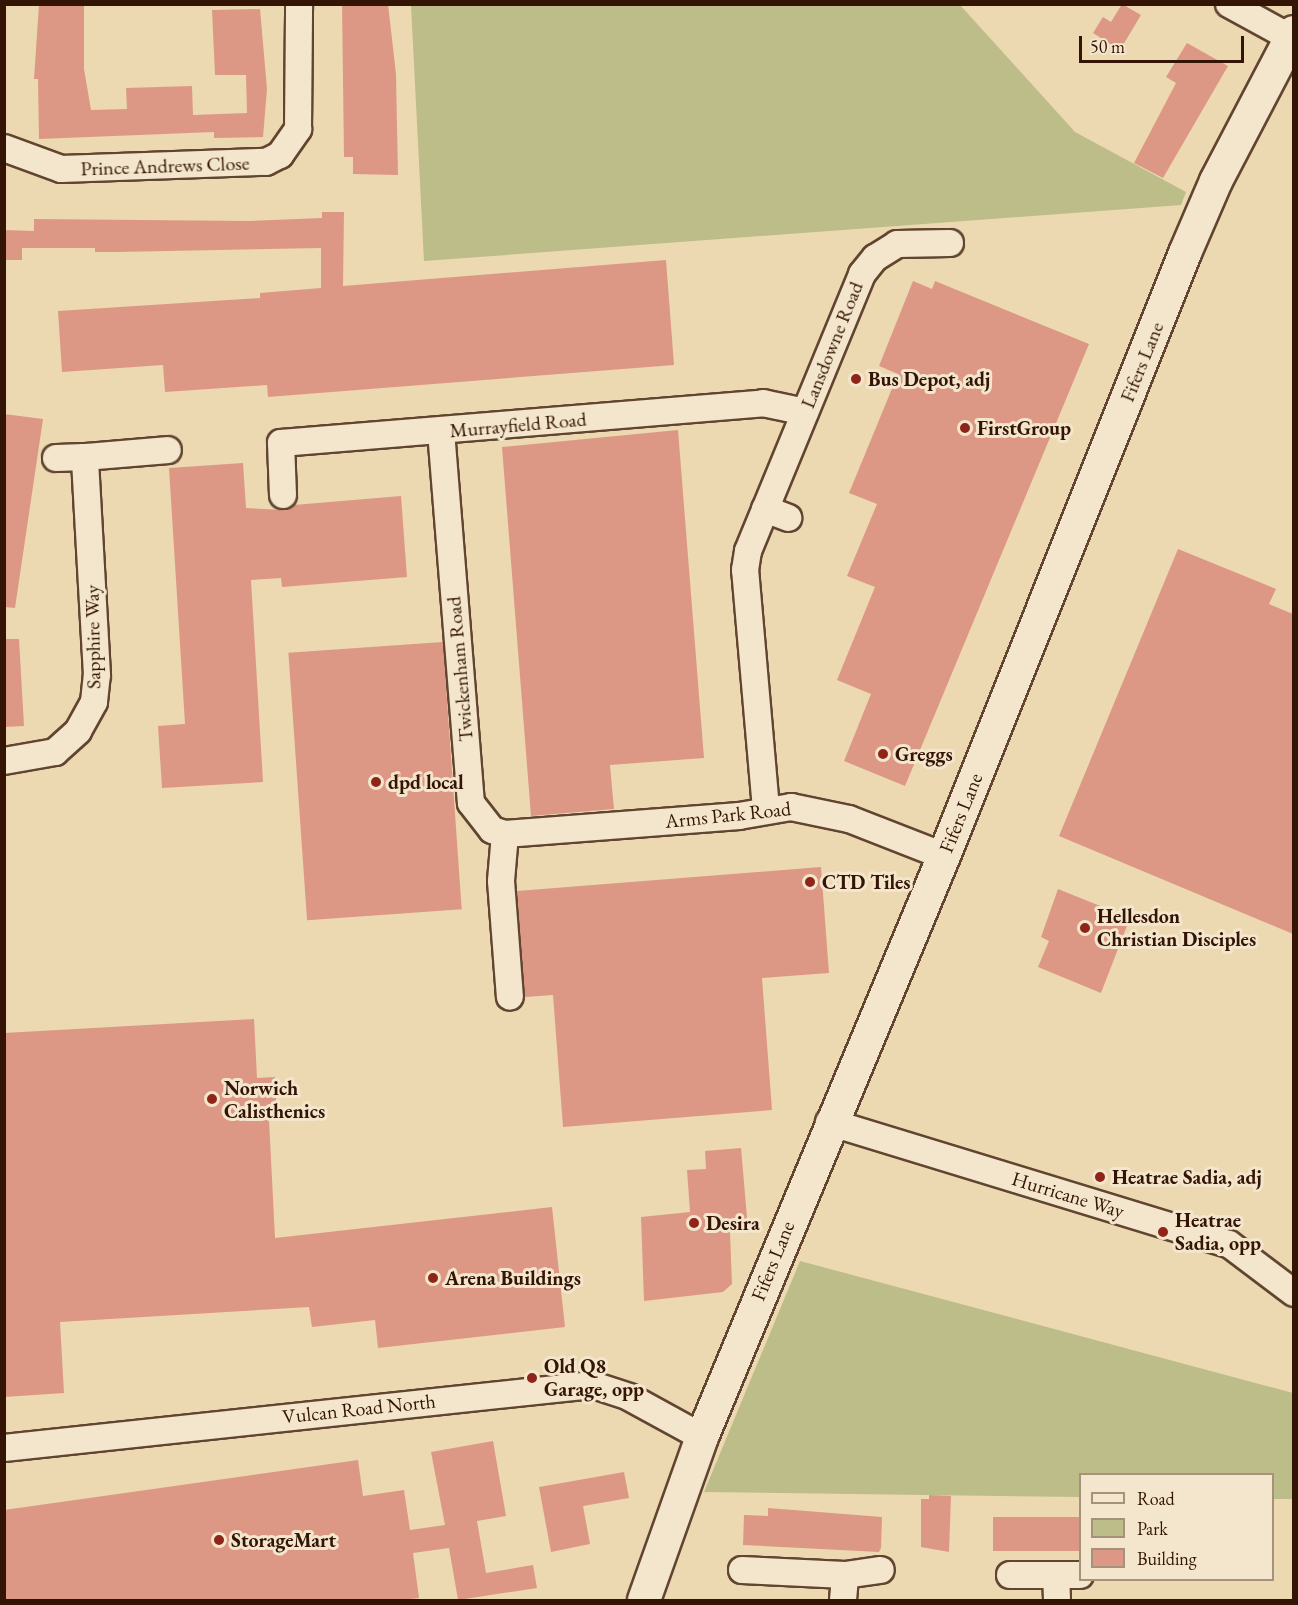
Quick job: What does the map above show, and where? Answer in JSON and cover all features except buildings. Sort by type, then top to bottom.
[{"type":"street","name":"Prince Andrews Close","points":[[4,148],[69,169],[266,162],[285,149],[298,129],[299,4]]},
{"type":"street","points":[[1229,4],[1292,35]]},
{"type":"street","name":"Fifers Lane","points":[[644,1600],[702,1437],[829,1122],[944,856],[1211,192],[1292,35]]},
{"type":"street","name":"Lansdowne Road","points":[[766,809],[745,570],[748,551],[777,514],[806,412],[862,274],[875,258],[897,244],[950,243]]},
{"type":"street","name":"Murrayfield Road","points":[[283,495],[280,443],[763,403],[806,412]]},
{"type":"street","name":"Twickenham Road","points":[[441,431],[471,803],[492,830],[505,834]]},
{"type":"street","points":[[56,458],[168,450]]},
{"type":"street","name":"Sapphire Way","points":[[4,761],[55,752],[78,730],[94,702],[98,675],[85,457]]},
{"type":"street","name":"Arms Park Road","points":[[505,834],[739,816],[766,809],[809,808],[944,856]]},
{"type":"street","points":[[505,834],[501,881],[510,997]]},
{"type":"street","name":"Hurricane Way","points":[[829,1122],[1229,1244],[1293,1293]]},
{"type":"street","name":"Vulcan Road North","points":[[4,1448],[593,1385],[629,1397],[702,1437]]},
{"type":"street","points":[[742,1570],[845,1575],[881,1570]]},
{"type":"street","points":[[843,1600],[845,1575]]},
{"type":"street","points":[[1010,1575],[1068,1575],[1057,1600]]},
{"type":"green space","points":[[411,5],[960,5],[1075,132],[1186,192],[1181,205],[424,261]]},
{"type":"green space","points":[[800,1261],[1293,1393],[1293,1499],[1274,1499],[1274,1473],[1079,1473],[1079,1497],[704,1492]]},
{"type":"place","name":"Bus Depot, adj","points":[[856,379]]},
{"type":"place","name":"FirstGroup","points":[[965,428]]},
{"type":"place","name":"Greggs","points":[[883,754]]},
{"type":"place","name":"dpd local","points":[[376,782]]},
{"type":"place","name":"CTD Tiles","points":[[810,882]]},
{"type":"place","name":"Hellesdon Christian Disciples","points":[[1085,928]]},
{"type":"place","name":"Norwich Calisthenics","points":[[212,1099]]},
{"type":"place","name":"Heatrae Sadia, adj","points":[[1100,1177]]},
{"type":"place","name":"Desira","points":[[694,1223]]},
{"type":"place","name":"Heatrae Sadia, opp","points":[[1163,1232]]},
{"type":"place","name":"Arena Buildings","points":[[433,1278]]},
{"type":"place","name":"Old Q8 Garage, opp","points":[[532,1378]]},
{"type":"place","name":"StorageMart","points":[[219,1540]]}]
